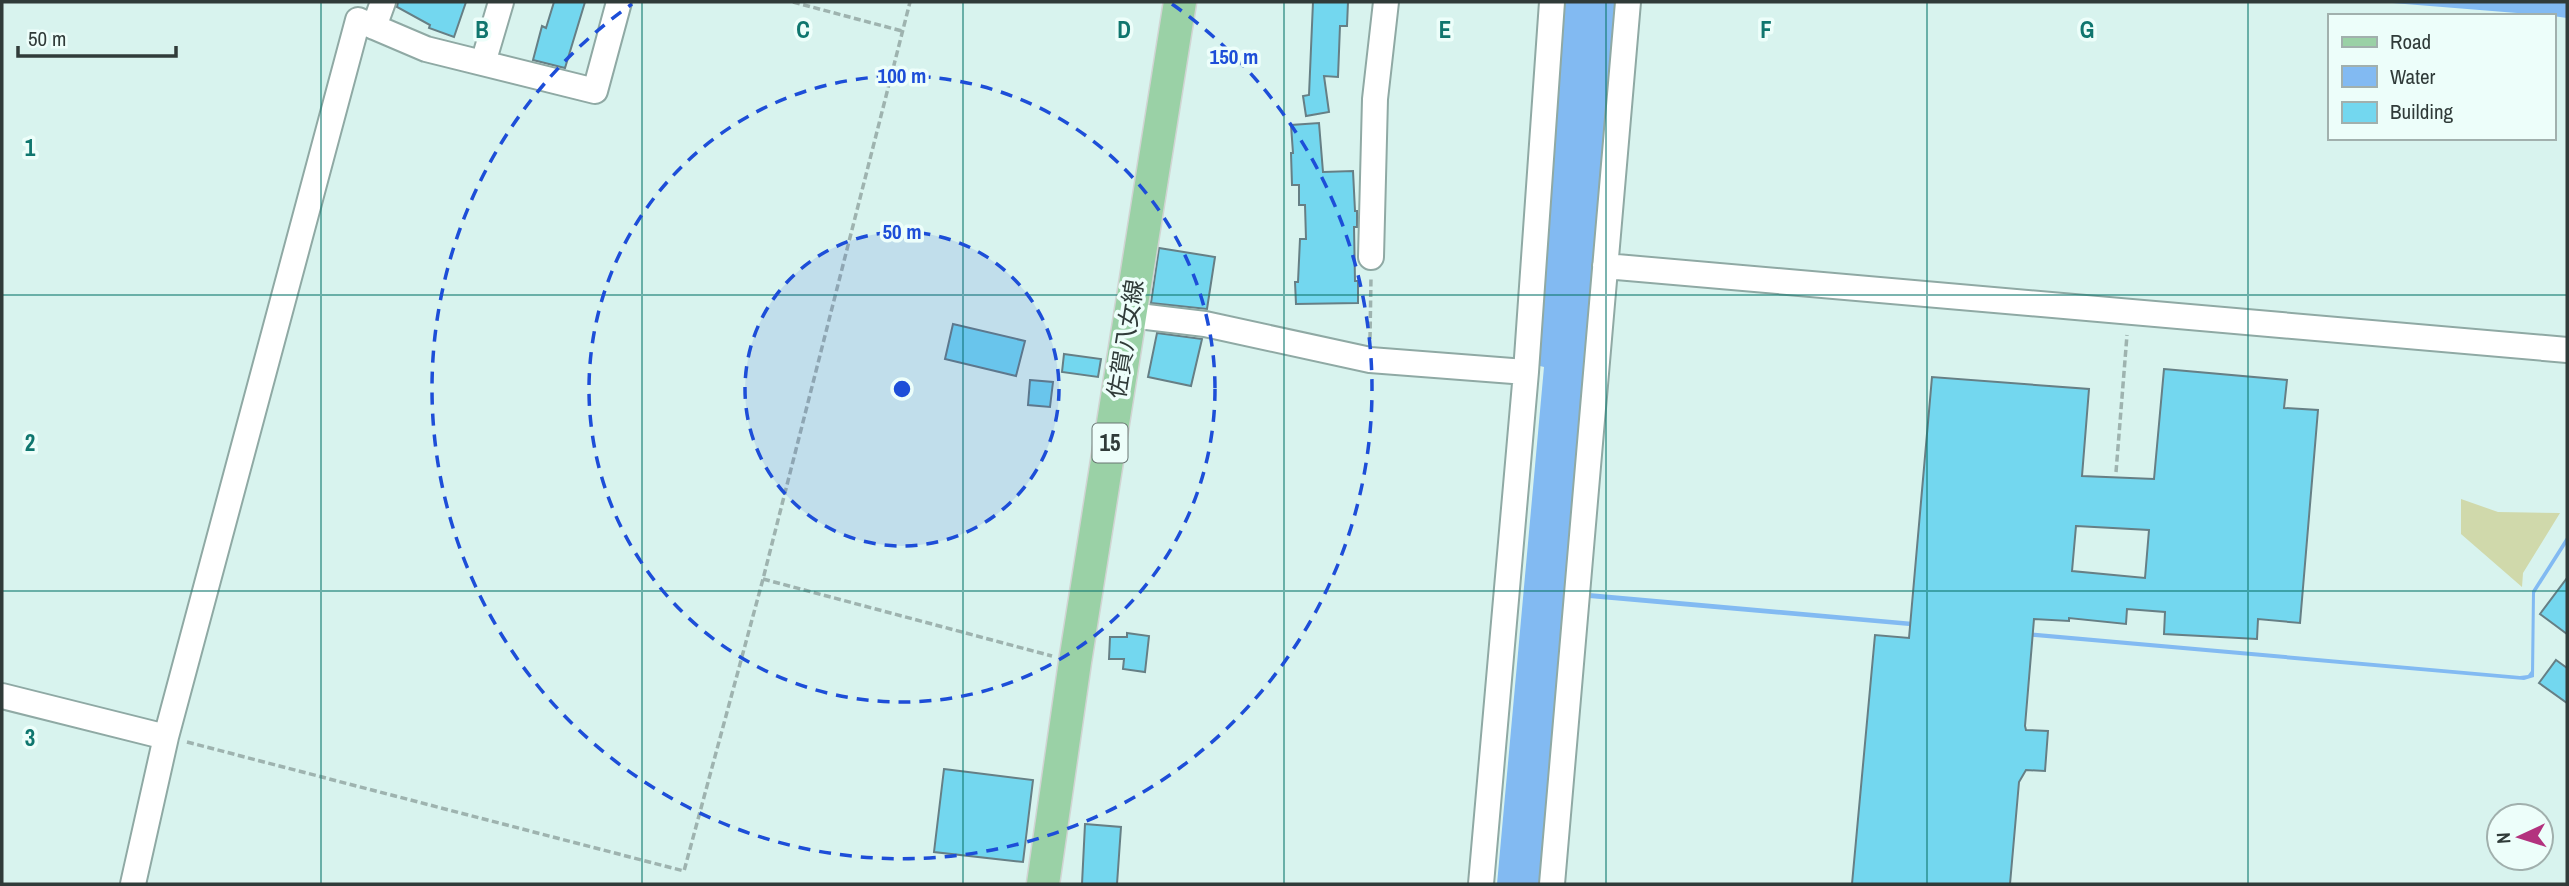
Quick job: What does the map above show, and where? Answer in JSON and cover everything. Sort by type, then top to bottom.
[{"type":"main road","name":"佐賀八女線","points":[[1043,884],[1075,662],[1180,2]]},
{"type":"street","points":[[374,27],[383,2]]},
{"type":"street","points":[[483,63],[501,2]]},
{"type":"street","points":[[133,884],[166,737],[358,20],[426,49],[595,91],[619,2]]},
{"type":"street","points":[[1371,257],[1376,99],[1386,2]]},
{"type":"street","points":[[1481,884],[1526,372],[1552,2]]},
{"type":"street","points":[[1552,884],[1628,2]]},
{"type":"street","points":[[1605,266],[2567,350]]},
{"type":"street","points":[[1130,315],[1205,324],[1370,360],[1526,372]]},
{"type":"street","points":[[2,696],[166,737]]},
{"type":"path","points":[[793,2],[902,31]]},
{"type":"path","points":[[166,737],[684,871],[763,579],[910,2]]},
{"type":"path","points":[[1370,360],[1371,257]]},
{"type":"path","points":[[2116,472],[2129,312]]},
{"type":"path","points":[[763,579],[1075,662]]},
{"type":"green space","points":[[2461,499],[2498,512],[2560,513],[2523,573],[2522,587],[2461,534]]},
{"type":"water","points":[[1565,2],[1616,2],[1539,884],[1497,884],[1544,367],[1540,366],[1535,354]]},
{"type":"water","points":[[2380,2],[2567,2],[2567,18],[2555,16],[2555,14]]},
{"type":"water","points":[[2567,536],[2567,543],[2535,593],[2534,677],[2524,680],[1589,598],[1589,593],[2520,676],[2528,675],[2531,671],[2532,591]]},
{"type":"building","points":[[398,2],[466,2],[454,37],[429,28],[430,25],[397,7]]},
{"type":"building","points":[[554,2],[585,2],[565,68],[533,60],[542,26],[546,28]]},
{"type":"building","points":[[1313,2],[1348,2],[1347,26],[1340,26],[1338,77],[1324,76],[1329,112],[1306,116],[1303,96],[1309,95]]},
{"type":"building","points":[[1319,123],[1323,172],[1353,171],[1357,211],[1357,227],[1354,227],[1358,303],[1296,304],[1295,282],[1298,282],[1300,239],[1306,239],[1305,205],[1299,205],[1299,185],[1292,185],[1291,125]]},
{"type":"building","points":[[1159,248],[1215,257],[1207,309],[1151,303]]},
{"type":"building","points":[[953,324],[1025,341],[1016,376],[945,359]]},
{"type":"building","points":[[1157,333],[1202,339],[1191,386],[1148,377]]},
{"type":"building","points":[[1064,354],[1101,359],[1098,377],[1062,372]]},
{"type":"building","points":[[2164,369],[2287,380],[2284,408],[2318,410],[2300,623],[2258,619],[2257,639],[2164,634],[2165,612],[2127,609],[2126,624],[2069,618],[2069,621],[2034,619],[2025,726],[2026,730],[2048,731],[2045,771],[2026,770],[2019,782],[2010,884],[1852,884],[1875,635],[1909,638],[1932,377],[2089,389],[2082,476],[2154,479]],"holes":[[[2076,526],[2149,530],[2145,578],[2072,571]]]},
{"type":"building","points":[[1030,380],[1053,382],[1050,407],[1028,405]]},
{"type":"building","points":[[2567,578],[2567,634],[2540,614]]},
{"type":"building","points":[[1127,633],[1149,636],[1145,672],[1123,669],[1124,659],[1109,659],[1110,637],[1127,637]]},
{"type":"building","points":[[2556,660],[2567,668],[2567,703],[2539,683]]},
{"type":"building","points":[[944,769],[1033,780],[1023,862],[934,852]]},
{"type":"building","points":[[1085,824],[1121,827],[1117,884],[1082,884]]}]
